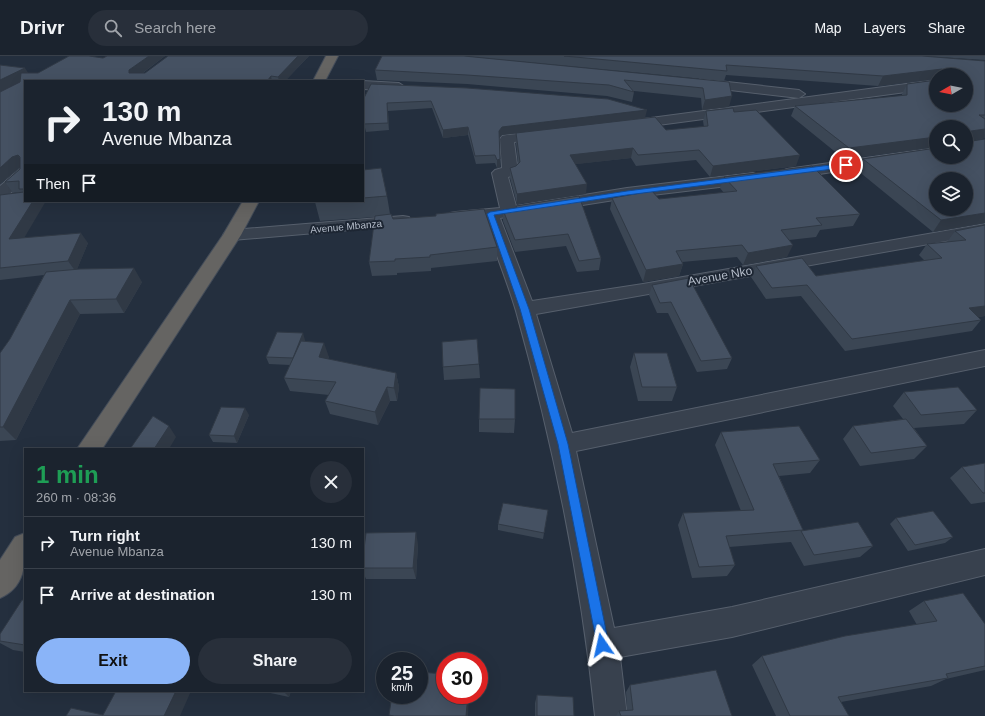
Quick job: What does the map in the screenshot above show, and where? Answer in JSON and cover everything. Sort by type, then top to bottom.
[{"type":"highway","points":[[320,80],[332,56]]},
{"type":"highway","points":[[90,448],[232,235],[250,202]]},
{"type":"highway","points":[[0,584],[24,548]]},
{"type":"street","points":[[687,82],[833,97]]},
{"type":"street","points":[[615,126],[929,85]]},
{"type":"street","points":[[364,86],[414,88]]},
{"type":"street","points":[[642,110],[677,119]]},
{"type":"street","points":[[561,133],[507,139],[510,172],[500,173],[500,213],[524,309],[563,444],[602,645],[611,716]]},
{"type":"street","points":[[444,218],[500,213],[627,193],[787,174],[929,153]]},
{"type":"street","points":[[0,194],[24,173]]},
{"type":"street","points":[[0,201],[19,199]]},
{"type":"street","name":"Avenue Mbanza","points":[[232,235],[420,220]]},
{"type":"street","name":"Avenue Nko","points":[[524,309],[643,290],[985,229]]},
{"type":"street","points":[[563,444],[985,358]]},
{"type":"street","points":[[602,645],[732,622],[985,562]]},
{"type":"building","points":[[69,56],[103,58],[107,56],[149,56],[129,70],[129,73],[145,73],[168,56],[298,56],[278,77],[271,76],[268,80],[24,80],[24,189],[19,189],[19,181],[5,182],[20,169],[20,157],[18,155],[12,157],[0,168],[0,92],[20,82],[21,73],[38,73]]},
{"type":"building","points":[[382,56],[464,56],[729,82],[732,96],[705,100],[703,88],[624,80],[634,92],[609,85],[375,70]]},
{"type":"building","points":[[564,56],[922,56],[985,61],[985,115],[979,115],[985,119],[985,129],[973,131],[973,120],[929,120],[929,138],[849,148],[795,106],[907,95],[907,84],[929,81],[929,112],[973,112],[973,68],[929,68],[929,71],[883,76],[726,65],[727,71]]},
{"type":"building","points":[[0,65],[25,68],[0,80]]},
{"type":"building","points":[[371,84],[467,88],[608,99],[647,110],[502,127],[499,131],[500,159],[497,160],[495,155],[475,156],[468,127],[443,130],[431,101],[387,103],[388,123],[364,124],[364,98]]},
{"type":"building","points":[[733,108],[734,112],[756,110],[800,155],[713,166],[699,150],[638,155],[633,148],[570,155],[587,184],[517,194],[510,168],[516,166],[520,162],[516,133],[655,117],[666,130],[708,126],[706,111]]},
{"type":"building","points":[[985,139],[985,213],[973,215],[973,172],[929,172],[929,211],[863,159],[929,149],[929,164],[973,164],[973,141]]},
{"type":"building","points":[[812,166],[860,214],[816,218],[822,225],[781,230],[793,245],[748,253],[742,245],[676,251],[683,264],[646,270],[612,198],[652,191],[659,199],[737,191],[724,177]]},
{"type":"building","points":[[381,168],[387,196],[364,198],[364,170]]},
{"type":"building","points":[[24,192],[24,202],[32,202],[9,239],[81,233],[68,261],[0,268],[0,195]]},
{"type":"building","points":[[579,196],[601,258],[579,261],[568,234],[515,240],[503,210],[517,208],[516,206]]},
{"type":"building","points":[[484,209],[497,247],[430,255],[430,257],[369,262],[375,216],[391,214],[393,219],[436,216],[436,214]]},
{"type":"building","points":[[936,216],[966,216],[941,220]]},
{"type":"building","points":[[985,225],[985,306],[969,308],[981,320],[852,339],[807,285],[772,288],[756,266],[802,258],[816,276],[942,258],[927,244],[966,240],[955,231]]},
{"type":"building","points":[[134,268],[116,299],[70,300],[3,427],[0,427],[0,353],[10,339],[46,272],[80,269]]},
{"type":"building","points":[[689,278],[732,358],[701,361],[671,302],[660,303],[652,285]]},
{"type":"building","points":[[277,332],[303,333],[293,358],[266,357]]},
{"type":"building","points":[[477,339],[479,364],[443,367],[442,342]]},
{"type":"building","points":[[301,341],[324,343],[319,357],[396,373],[394,388],[387,387],[375,412],[325,401],[336,382],[284,378]]},
{"type":"building","points":[[634,353],[667,353],[677,387],[642,387]]},
{"type":"building","points":[[958,387],[977,410],[921,415],[904,392]]},
{"type":"building","points":[[480,388],[515,389],[515,419],[479,419]]},
{"type":"building","points":[[221,407],[245,408],[234,436],[209,435]]},
{"type":"building","points":[[153,416],[169,426],[155,448],[131,448]]},
{"type":"building","points":[[906,419],[927,446],[871,453],[853,426]]},
{"type":"building","points":[[799,426],[820,460],[773,464],[803,530],[726,536],[735,565],[699,567],[683,513],[754,510],[721,432]]},
{"type":"building","points":[[985,463],[985,493],[983,493],[962,467]]},
{"type":"building","points":[[503,503],[548,510],[544,533],[498,524]]},
{"type":"building","points":[[933,511],[953,537],[915,545],[896,518]]},
{"type":"building","points":[[858,522],[873,546],[814,555],[801,531]]},
{"type":"building","points":[[416,532],[413,568],[364,568],[366,533]]},
{"type":"building","points":[[963,593],[985,624],[985,666],[946,674],[948,678],[838,697],[849,716],[790,716],[762,656],[845,636],[937,621],[924,601]]},
{"type":"building","points":[[22,600],[24,600],[24,645],[0,641],[0,634]]},
{"type":"building","points":[[716,670],[732,716],[621,716],[619,711],[633,710],[630,685]]},
{"type":"building","points":[[428,673],[436,673],[436,704],[467,704],[466,716],[389,715],[391,704],[428,704]]},
{"type":"building","points":[[115,692],[176,692],[164,716],[66,716],[71,708],[103,715]]},
{"type":"building","points":[[537,695],[573,697],[574,716],[537,716]]},
{"type":"route","points":[[602,645],[563,444],[524,309],[490,214],[627,193],[787,174],[846,165]]}]
